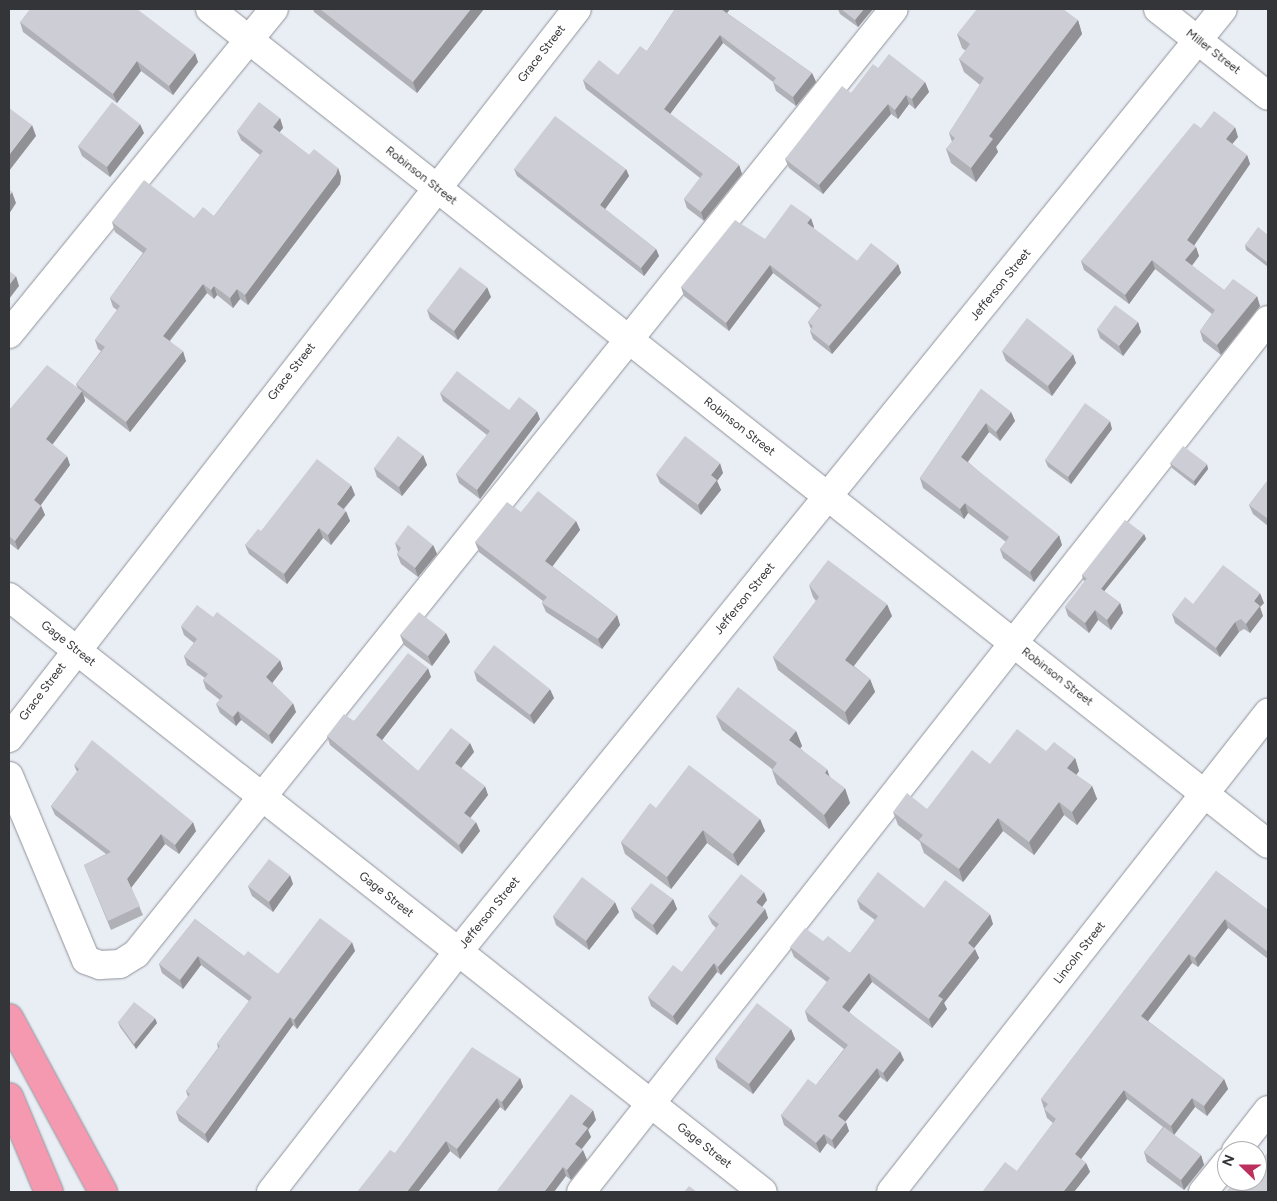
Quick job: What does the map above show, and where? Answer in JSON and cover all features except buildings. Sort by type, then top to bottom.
[{"type":"highway","points":[[9,1018],[103,1192]]},
{"type":"highway","points":[[9,1097],[49,1192]]},
{"type":"street","name":"Robinson Street","points":[[210,9],[1268,844]]},
{"type":"street","points":[[9,334],[274,9]]},
{"type":"street","name":"Grace Street","points":[[9,738],[75,649],[577,9]]},
{"type":"street","points":[[9,776],[86,960],[100,965],[120,964],[136,954],[894,9]]},
{"type":"street","name":"Miller Street","points":[[1158,9],[1268,96]]},
{"type":"street","name":"Jefferson Street","points":[[271,1192],[458,952],[1199,41],[1223,9]]},
{"type":"street","points":[[581,1192],[1268,320]]},
{"type":"street","name":"Gage Street","points":[[9,597],[763,1192]]},
{"type":"street","name":"Lincoln Street","points":[[891,1192],[1268,714]]},
{"type":"street","points":[[1244,1141],[1268,1110]]},
{"type":"street","points":[[1203,1192],[1217,1174]]}]
